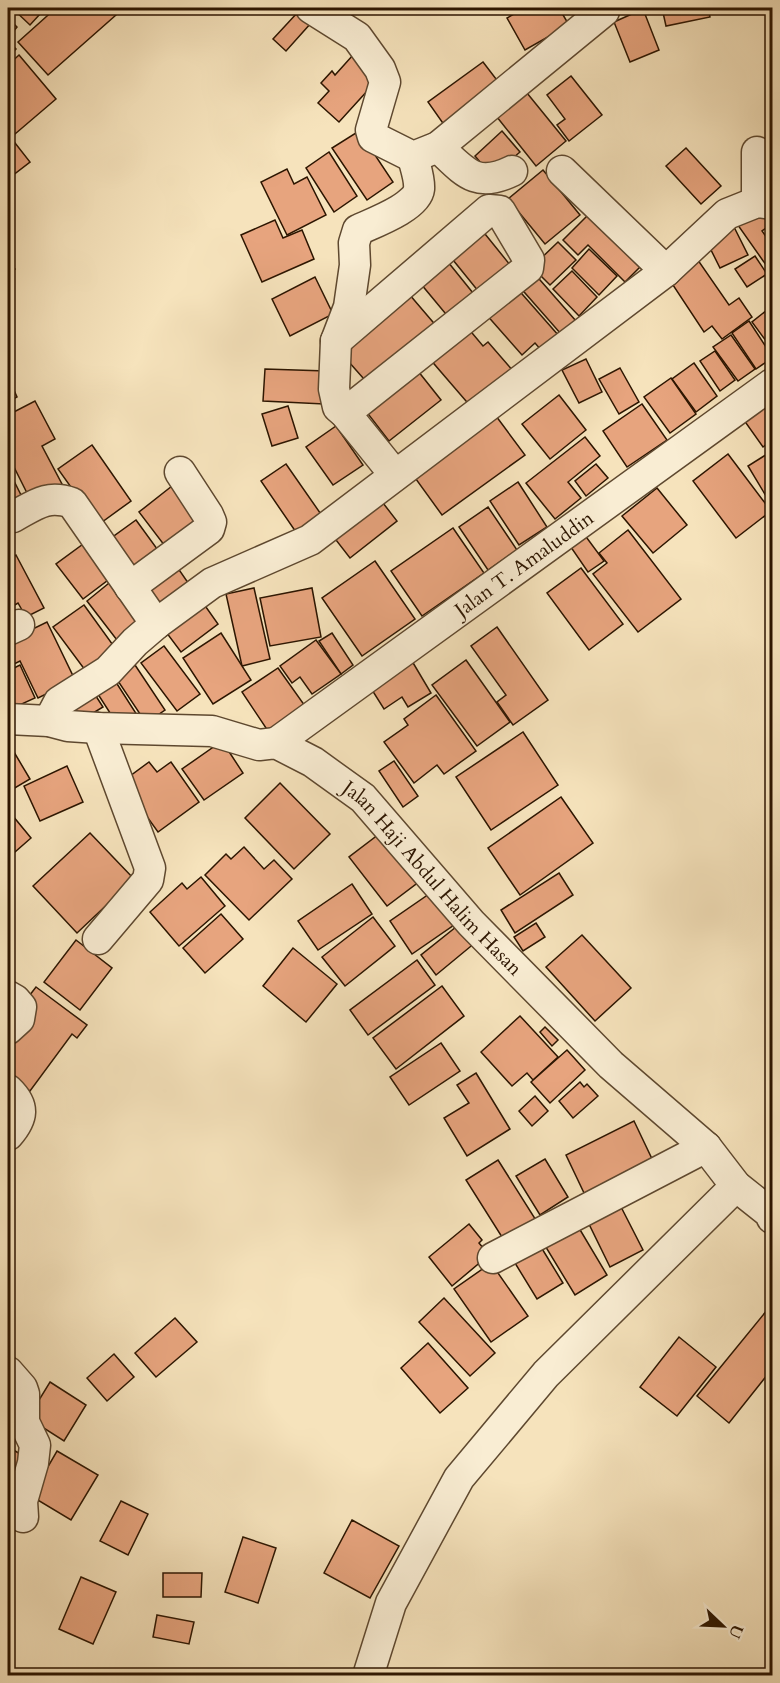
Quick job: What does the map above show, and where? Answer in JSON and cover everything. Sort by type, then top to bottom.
[{"type":"street","points":[[311,8],[357,37],[380,69],[385,82],[370,130],[373,137],[425,152],[483,179],[496,179],[512,171]]},
{"type":"street","points":[[395,475],[345,412],[338,407],[334,389],[336,341],[349,307],[355,265],[354,243],[358,230],[407,206],[419,190],[425,152],[604,11]]},
{"type":"street","points":[[49,721],[59,702],[108,671],[135,642],[156,624],[212,583],[310,540],[666,271],[727,214],[765,203],[757,152]]},
{"type":"street","points":[[562,171],[666,271]]},
{"type":"street","points":[[336,341],[489,210],[500,211],[529,260],[528,268],[345,412]]},
{"type":"street","name":"Jalan T. Amaluddin","points":[[276,743],[772,384]]},
{"type":"street","points":[[130,587],[209,529],[212,522],[180,472]]},
{"type":"street","points":[[13,517],[45,500],[59,499],[72,503],[156,624]]},
{"type":"street","name":"Jalan Haji Abdul Halim Hasan","points":[[8,719],[49,721],[68,726],[98,728],[212,731],[259,744],[276,743],[313,762],[363,798],[471,922],[603,1057],[706,1147],[736,1186],[772,1212]]},
{"type":"street","points":[[98,728],[150,868],[148,880],[98,939]]},
{"type":"street","points":[[8,996],[21,1007],[19,1019],[8,1029]]},
{"type":"street","points":[[8,1090],[19,1103],[20,1111],[19,1120],[8,1135]]},
{"type":"street","points":[[493,1258],[706,1147]]},
{"type":"street","points":[[368,1676],[392,1603],[459,1478],[546,1374],[736,1186]]},
{"type":"street","points":[[8,1372],[22,1388],[24,1422],[35,1445],[33,1464],[22,1502],[23,1517]]},
{"type":"building","points":[[12,8],[33,8],[40,14],[30,25]]},
{"type":"building","points":[[56,8],[109,8],[116,15],[48,75],[18,42]]},
{"type":"building","points":[[519,8],[559,8],[569,25],[525,50],[507,18],[521,10]]},
{"type":"building","points":[[662,8],[708,8],[710,17],[666,26]]},
{"type":"building","points":[[643,9],[659,50],[630,62],[614,22]]},
{"type":"building","points":[[298,12],[311,23],[286,51],[273,39]]},
{"type":"building","points":[[8,18],[17,27],[8,38]]},
{"type":"building","points":[[8,41],[16,49],[8,57]]},
{"type":"building","points":[[19,55],[56,99],[15,134],[8,125],[8,65]]},
{"type":"building","points":[[353,55],[379,78],[339,122],[318,103],[329,91],[321,83],[332,71],[335,75]]},
{"type":"building","points":[[483,62],[503,88],[447,129],[428,102]]},
{"type":"building","points":[[571,76],[602,115],[569,141],[557,125],[565,119],[547,95]]},
{"type":"building","points":[[527,93],[566,141],[536,166],[497,117]]},
{"type":"building","points":[[359,131],[393,182],[367,200],[332,148]]},
{"type":"building","points":[[502,131],[520,152],[492,176],[475,156]]},
{"type":"building","points":[[8,134],[30,162],[8,179]]},
{"type":"building","points":[[686,148],[721,186],[701,204],[666,166]]},
{"type":"building","points":[[329,152],[357,196],[334,212],[306,168]]},
{"type":"building","points":[[287,169],[294,184],[307,177],[326,215],[287,235],[261,182]]},
{"type":"building","points":[[543,170],[580,215],[545,244],[508,199]]},
{"type":"building","points":[[756,206],[770,225],[762,231],[772,245],[771,272],[735,221]]},
{"type":"building","points":[[592,211],[644,263],[625,282],[588,245],[578,255],[563,240]]},
{"type":"building","points":[[275,220],[283,238],[302,230],[314,259],[262,282],[241,235]]},
{"type":"building","points":[[732,223],[748,255],[720,268],[704,236]]},
{"type":"building","points":[[481,229],[515,271],[483,297],[449,255]]},
{"type":"building","points":[[558,242],[576,260],[550,285],[532,267]]},
{"type":"building","points":[[589,249],[617,276],[599,295],[572,268]]},
{"type":"building","points":[[693,253],[729,305],[739,298],[752,317],[722,339],[712,326],[704,332],[665,273]]},
{"type":"building","points":[[755,256],[767,274],[747,287],[735,269]]},
{"type":"building","points":[[8,262],[15,269],[8,277]]},
{"type":"building","points":[[448,262],[477,298],[450,319],[421,284]]},
{"type":"building","points":[[572,271],[597,297],[579,316],[553,289]]},
{"type":"building","points":[[533,272],[576,321],[561,334],[518,285]]},
{"type":"building","points":[[315,277],[333,314],[290,336],[272,299]]},
{"type":"building","points":[[515,286],[559,336],[542,351],[535,343],[522,355],[485,313]]},
{"type":"building","points":[[409,294],[438,328],[371,387],[341,353]]},
{"type":"building","points":[[772,306],[772,349],[752,322]]},
{"type":"building","points":[[749,321],[772,356],[756,369],[732,333]]},
{"type":"building","points":[[467,327],[483,346],[488,342],[514,372],[472,408],[429,358]]},
{"type":"building","points":[[731,335],[755,369],[738,381],[713,347]]},
{"type":"building","points":[[715,351],[735,380],[720,391],[700,361]]},
{"type":"building","points":[[586,359],[602,392],[579,403],[562,370]]},
{"type":"building","points":[[694,363],[717,396],[696,412],[672,379]]},
{"type":"building","points":[[414,366],[441,400],[389,441],[362,406]]},
{"type":"building","points":[[620,368],[639,402],[619,414],[599,379]]},
{"type":"building","points":[[265,369],[326,371],[324,404],[263,401]]},
{"type":"building","points":[[8,377],[17,397],[8,402]]},
{"type":"building","points":[[671,378],[696,414],[670,433],[644,397]]},
{"type":"building","points":[[772,393],[772,440],[763,447],[741,416]]},
{"type":"building","points":[[559,395],[586,430],[550,459],[522,424]]},
{"type":"building","points":[[35,401],[55,439],[42,446],[63,486],[32,503],[8,455],[8,415]]},
{"type":"building","points":[[642,404],[667,440],[627,467],[603,431]]},
{"type":"building","points":[[288,406],[298,438],[272,446],[262,414]]},
{"type":"building","points":[[496,416],[525,455],[442,515],[413,475]]},
{"type":"building","points":[[336,426],[363,465],[333,485],[306,447]]},
{"type":"building","points":[[585,437],[600,456],[568,482],[581,498],[555,519],[526,483]]},
{"type":"building","points":[[92,445],[131,501],[98,525],[58,469]]},
{"type":"building","points":[[772,451],[772,506],[748,466]]},
{"type":"building","points":[[728,454],[771,511],[736,538],[693,481]]},
{"type":"building","points":[[286,464],[325,520],[300,538],[261,481]]},
{"type":"building","points":[[596,464],[608,478],[586,496],[575,481]]},
{"type":"building","points":[[8,469],[22,497],[8,505]]},
{"type":"building","points":[[518,482],[547,527],[519,545],[490,501]]},
{"type":"building","points":[[172,486],[204,528],[171,554],[139,512]]},
{"type":"building","points":[[657,488],[687,525],[653,553],[622,516]]},
{"type":"building","points":[[376,494],[397,521],[350,558],[329,531]]},
{"type":"building","points":[[488,507],[517,550],[488,570],[459,527]]},
{"type":"building","points":[[136,520],[163,557],[134,579],[107,541]]},
{"type":"building","points":[[453,528],[484,573],[422,616],[391,571]]},
{"type":"building","points":[[581,530],[604,561],[588,572],[566,540]]},
{"type":"building","points":[[628,530],[681,599],[638,632],[593,574],[607,563],[599,553]]},
{"type":"building","points":[[90,539],[116,574],[83,599],[56,564]]},
{"type":"building","points":[[16,555],[44,608],[26,617],[18,603],[8,609],[8,560]]},
{"type":"building","points":[[173,561],[191,587],[154,614],[135,587]]},
{"type":"building","points":[[375,561],[415,619],[362,656],[322,598]]},
{"type":"building","points":[[581,568],[623,624],[589,650],[547,593]]},
{"type":"building","points":[[114,579],[148,621],[120,644],[87,601]]},
{"type":"building","points":[[254,588],[270,659],[242,666],[226,594]]},
{"type":"building","points":[[312,588],[321,637],[270,646],[260,598]]},
{"type":"building","points":[[201,600],[218,624],[181,652],[163,628]]},
{"type":"building","points":[[84,605],[118,652],[88,674],[53,627]]},
{"type":"building","points":[[47,622],[75,680],[38,698],[20,661],[8,667],[8,641]]},
{"type":"building","points":[[497,627],[548,700],[513,725],[497,702],[506,695],[471,646]]},
{"type":"building","points":[[221,633],[251,680],[213,704],[183,658]]},
{"type":"building","points":[[332,633],[353,665],[341,674],[319,641]]},
{"type":"building","points":[[316,640],[341,674],[312,694],[300,677],[292,683],[280,666]]},
{"type":"building","points":[[164,646],[200,694],[177,711],[141,663]]},
{"type":"building","points":[[409,656],[431,693],[408,707],[402,697],[384,709],[367,682]]},
{"type":"building","points":[[466,660],[510,722],[477,746],[432,685]]},
{"type":"building","points":[[20,665],[35,698],[13,708],[8,696],[8,671]]},
{"type":"building","points":[[135,665],[165,710],[146,723],[116,678]]},
{"type":"building","points":[[278,668],[305,706],[268,731],[242,692]]},
{"type":"building","points":[[112,676],[137,715],[119,727],[94,688]]},
{"type":"building","points":[[92,690],[103,707],[80,721],[69,705]]},
{"type":"building","points":[[436,695],[476,751],[444,774],[437,765],[414,783],[384,742],[408,725],[404,719]]},
{"type":"building","points":[[523,732],[558,785],[491,830],[456,777]]},
{"type":"building","points":[[222,741],[243,773],[204,800],[182,769]]},
{"type":"building","points":[[11,747],[30,779],[8,792],[8,749]]},
{"type":"building","points":[[394,761],[418,796],[403,807],[379,771]]},
{"type":"building","points":[[149,762],[157,772],[171,762],[199,802],[158,832],[122,782]]},
{"type":"building","points":[[67,766],[83,802],[40,821],[24,786]]},
{"type":"building","points":[[280,783],[330,834],[294,869],[245,818]]},
{"type":"building","points":[[561,797],[593,843],[520,895],[488,848]]},
{"type":"building","points":[[8,810],[31,838],[8,858]]},
{"type":"building","points":[[387,828],[424,878],[387,906],[349,857]]},
{"type":"building","points":[[90,833],[134,879],[77,933],[33,886]]},
{"type":"building","points":[[244,847],[264,869],[274,860],[292,879],[249,920],[205,875],[226,854],[231,859]]},
{"type":"building","points":[[559,873],[573,895],[515,933],[501,910]]},
{"type":"building","points":[[201,877],[225,906],[179,946],[150,912],[182,883],[187,889]]},
{"type":"building","points":[[352,884],[372,914],[318,950],[298,921]]},
{"type":"building","points":[[432,892],[454,925],[412,954],[390,921]]},
{"type":"building","points":[[221,914],[243,939],[205,973],[183,948]]},
{"type":"building","points":[[373,917],[395,946],[345,986],[322,957]]},
{"type":"building","points":[[461,923],[476,942],[436,975],[421,955]]},
{"type":"building","points":[[536,923],[545,937],[523,951],[514,937]]},
{"type":"building","points":[[582,935],[631,988],[595,1021],[546,967]]},
{"type":"building","points":[[76,940],[112,968],[80,1010],[44,982]]},
{"type":"building","points":[[293,948],[337,984],[306,1022],[263,986]]},
{"type":"building","points":[[417,960],[435,985],[368,1035],[350,1010]]},
{"type":"building","points":[[442,986],[464,1016],[396,1069],[373,1038]]},
{"type":"building","points":[[36,987],[87,1025],[77,1038],[72,1034],[30,1091],[8,1074],[8,1039],[26,1000]]},
{"type":"building","points":[[520,1016],[558,1057],[533,1080],[527,1073],[512,1086],[481,1052]]},
{"type":"building","points":[[545,1027],[558,1040],[552,1046],[540,1032]]},
{"type":"building","points":[[441,1043],[460,1071],[409,1105],[390,1077]]},
{"type":"building","points":[[567,1050],[585,1070],[550,1103],[531,1082]]},
{"type":"building","points":[[476,1073],[510,1129],[467,1156],[444,1118],[469,1103],[457,1085]]},
{"type":"building","points":[[580,1082],[584,1087],[587,1084],[598,1096],[573,1118],[559,1101]]},
{"type":"building","points":[[535,1096],[548,1111],[532,1126],[519,1111]]},
{"type":"building","points":[[634,1121],[653,1161],[585,1195],[566,1155]]},
{"type":"building","points":[[545,1159],[568,1197],[540,1215],[516,1176]]},
{"type":"building","points":[[498,1160],[539,1225],[507,1245],[466,1180]]},
{"type":"building","points":[[619,1203],[643,1250],[610,1267],[587,1220]]},
{"type":"building","points":[[576,1223],[607,1275],[575,1295],[544,1244]]},
{"type":"building","points":[[469,1224],[482,1240],[479,1243],[489,1255],[452,1286],[429,1257]]},
{"type":"building","points":[[541,1247],[563,1283],[537,1299],[515,1263]]},
{"type":"building","points":[[491,1263],[528,1316],[491,1342],[454,1289]]},
{"type":"building","points":[[444,1298],[495,1353],[470,1376],[419,1322]]},
{"type":"building","points":[[772,1304],[772,1369],[729,1423],[697,1396]]},
{"type":"building","points":[[175,1318],[197,1342],[156,1377],[135,1353]]},
{"type":"building","points":[[679,1337],[716,1367],[677,1416],[640,1387]]},
{"type":"building","points":[[428,1343],[468,1388],[440,1413],[401,1368]]},
{"type":"building","points":[[114,1354],[134,1377],[107,1401],[87,1378]]},
{"type":"building","points":[[50,1382],[86,1405],[64,1441],[28,1418]]},
{"type":"building","points":[[10,1448],[29,1459],[8,1499],[8,1454]]},
{"type":"building","points":[[57,1451],[98,1475],[71,1520],[31,1496]]},
{"type":"building","points":[[121,1501],[148,1514],[128,1555],[100,1541]]},
{"type":"building","points":[[352,1520],[399,1546],[370,1598],[324,1573]]},
{"type":"building","points":[[243,1537],[276,1548],[258,1603],[225,1592]]},
{"type":"building","points":[[163,1573],[202,1573],[201,1597],[163,1597]]},
{"type":"building","points":[[81,1577],[116,1592],[93,1644],[59,1629]]},
{"type":"building","points":[[157,1615],[194,1622],[189,1644],[153,1637]]}]
